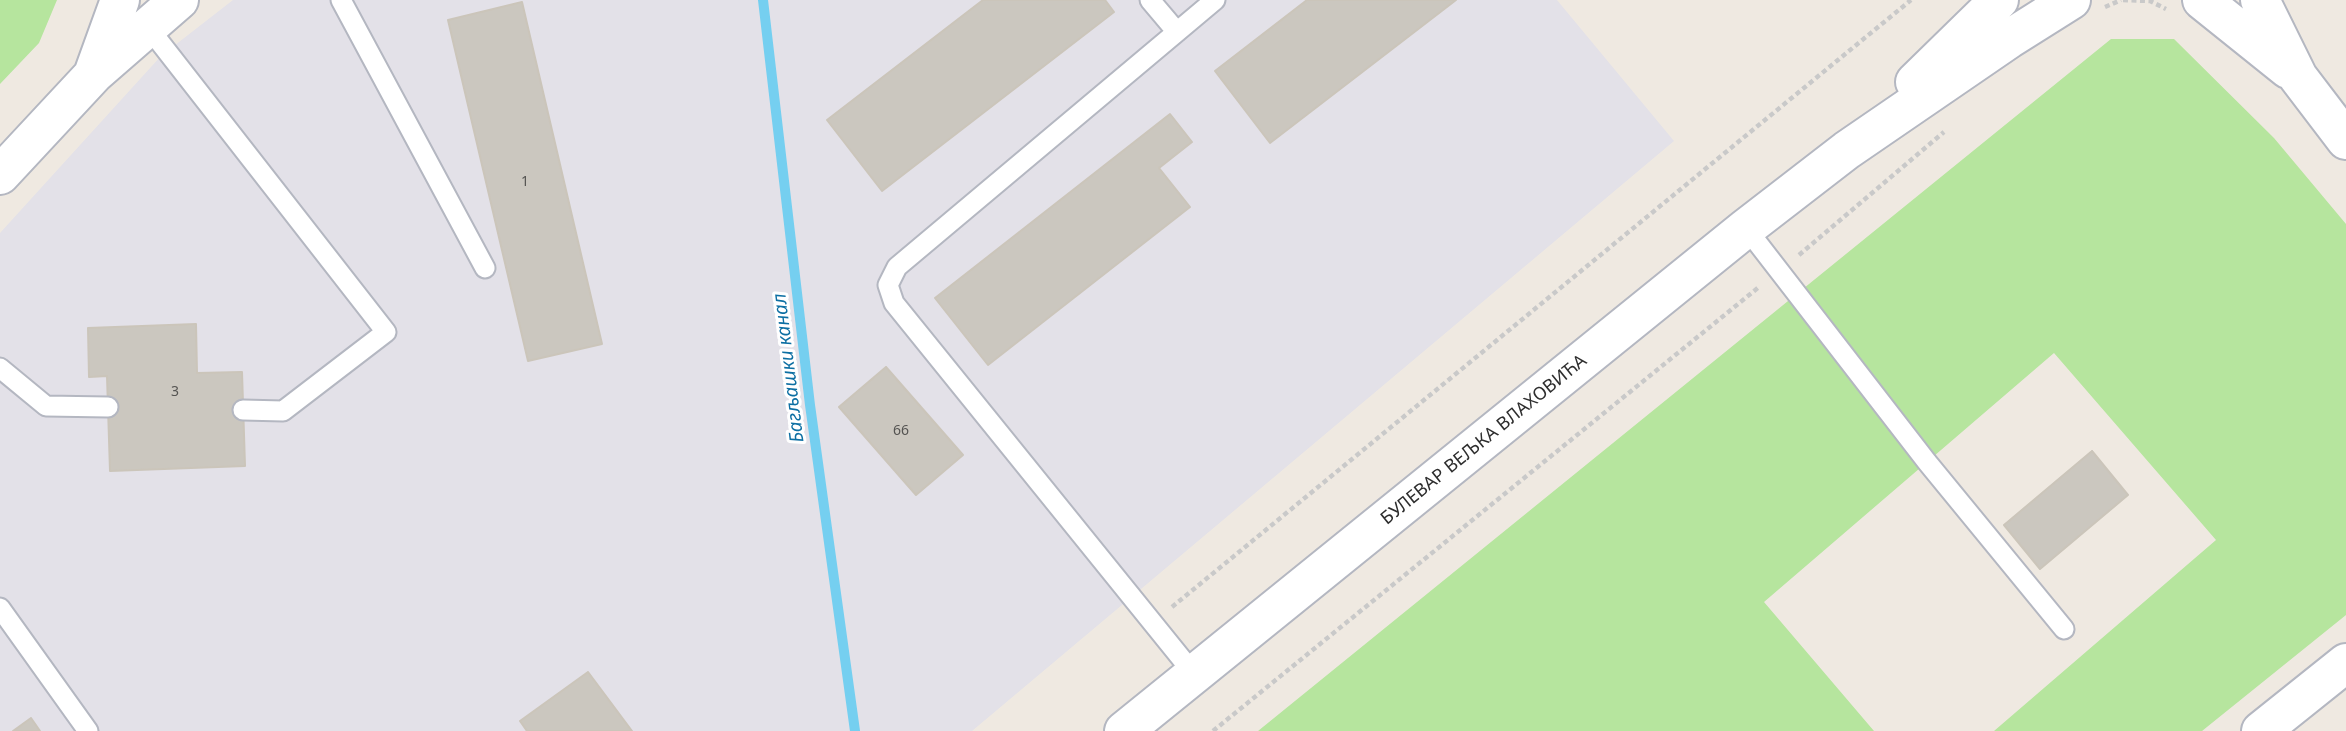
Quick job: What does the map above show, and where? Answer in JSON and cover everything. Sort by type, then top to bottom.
[{"type":"main road","points":[[94,74],[121,0]]},
{"type":"main road","points":[[0,175],[94,74],[179,0]]},
{"type":"main road","name":"БУЛЕВАР ВЕЉКА ВЛАХОВИЋА","points":[[1847,150],[1999,0]]},
{"type":"main road","name":"БУЛЕВАР ВЕЉКА ВЛАХОВИЋА","points":[[1124,731],[1746,228],[1847,150],[2071,0]]},
{"type":"main road","points":[[2202,0],[2298,76]]},
{"type":"main road","points":[[2260,0],[2298,76],[2346,140]]},
{"type":"main road","points":[[2261,731],[2346,663]]},
{"type":"lane","points":[[341,0],[485,268]]},
{"type":"lane","points":[[1150,0],[1177,32]]},
{"type":"lane","points":[[1194,674],[894,303],[888,285],[897,267],[1215,0]]},
{"type":"lane","points":[[148,27],[386,332],[283,411],[243,410]]},
{"type":"lane","points":[[1746,228],[1927,461],[2064,629]]},
{"type":"lane","points":[[0,368],[46,406],[108,407]]},
{"type":"lane","points":[[0,608],[88,731]]},
{"type":"path","points":[[1153,623],[1911,0]]},
{"type":"path","points":[[1213,731],[1780,271],[1949,128]]},
{"type":"shaded area","points":[[233,0],[1557,0],[1674,141],[972,731],[0,731],[0,233],[161,56]]},
{"type":"green space","points":[[0,0],[57,0],[39,43],[0,84]]},
{"type":"green space","points":[[2111,39],[2174,39],[2274,138],[2346,224],[2346,615],[2202,731],[1994,731],[2216,540],[2054,353],[1764,602],[1874,731],[1258,731]]},
{"type":"building","points":[[983,0],[1105,0],[1114,12],[882,191],[827,120]]},
{"type":"building","points":[[1307,0],[1456,0],[1270,143],[1215,71]]},
{"type":"building","points":[[522,2],[602,344],[528,361],[448,20]]},
{"type":"building","points":[[1170,114],[1192,142],[1159,168],[1190,207],[988,365],[935,298]]},
{"type":"building","points":[[196,324],[197,373],[242,372],[245,466],[110,471],[107,376],[89,377],[88,328]]},
{"type":"building","points":[[886,367],[963,455],[916,495],[839,407]]},
{"type":"building","points":[[2092,451],[2128,495],[2040,569],[2004,525]]},
{"type":"building","points":[[588,672],[632,731],[527,731],[520,721]]},
{"type":"building","points":[[31,718],[40,731],[13,731]]},
{"type":"waterway","name":"Багљашки канал","points":[[763,0],[810,405],[855,731]]}]
